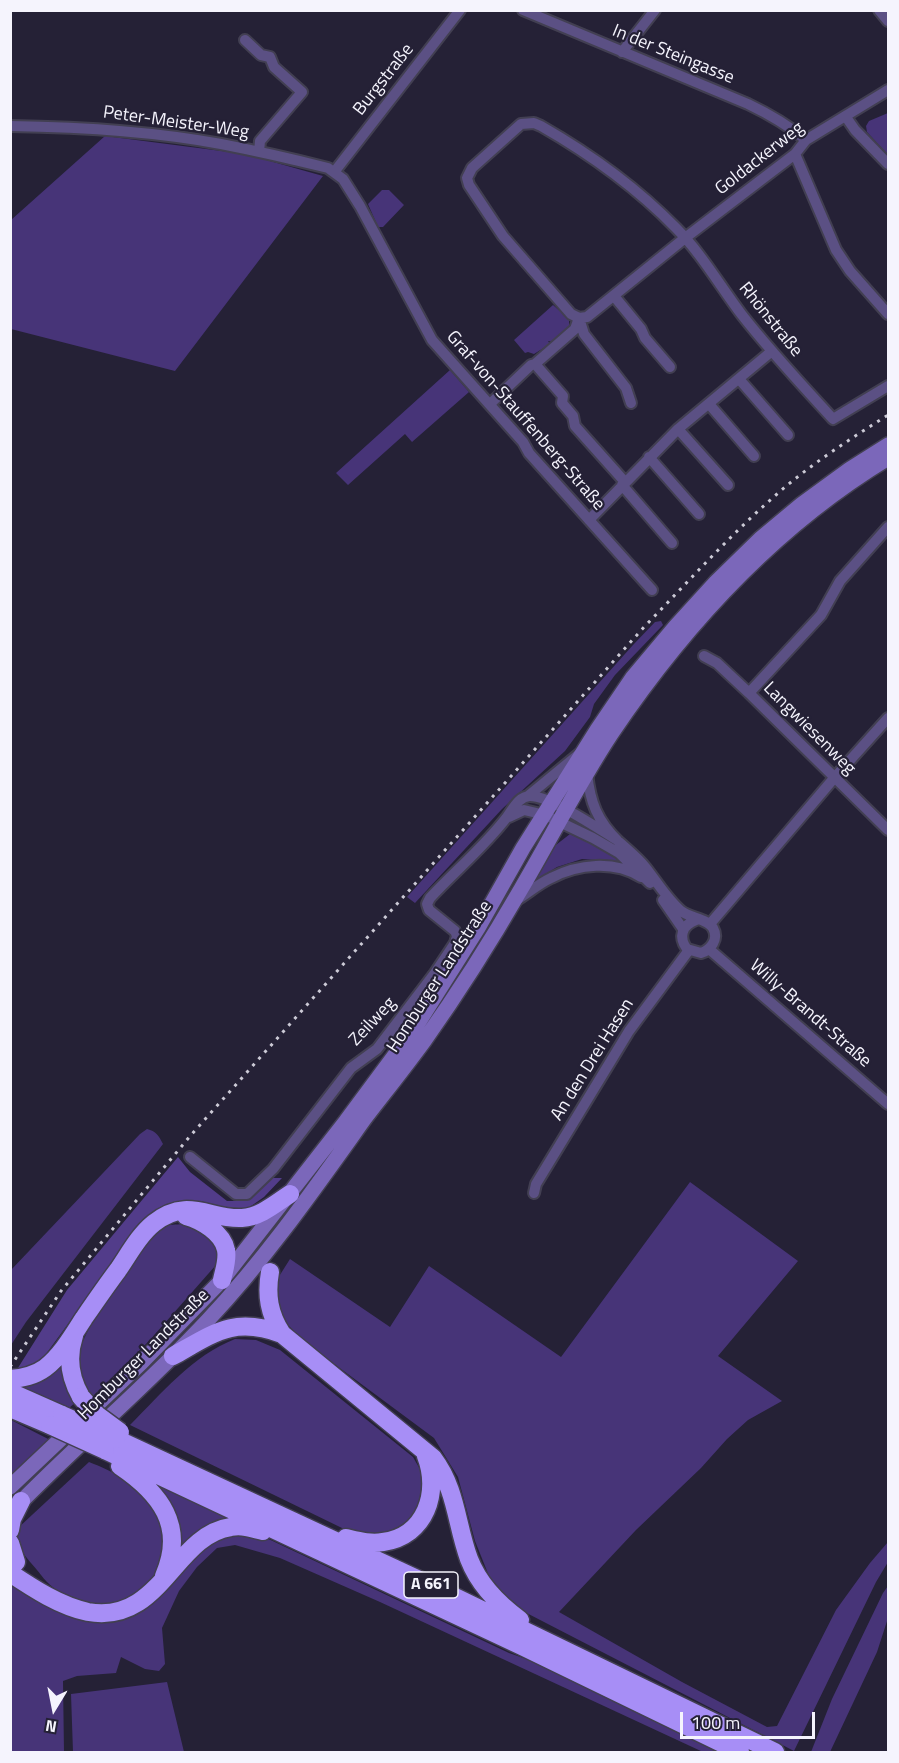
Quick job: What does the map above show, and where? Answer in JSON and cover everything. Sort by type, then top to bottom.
[{"type":"highway","points":[[10,1379],[31,1376],[46,1367],[75,1333],[144,1233],[164,1217],[185,1210],[196,1210],[232,1218],[243,1218],[269,1209],[290,1194]]},
{"type":"highway","points":[[172,1214],[196,1219],[220,1238],[227,1252],[222,1280]]},
{"type":"highway","points":[[270,1272],[269,1304],[275,1323],[282,1334]]},
{"type":"highway","points":[[173,1356],[223,1329],[247,1326],[271,1329],[282,1334],[418,1445],[431,1468],[432,1496],[420,1520],[410,1530],[386,1542],[372,1543],[313,1530]]},
{"type":"highway","points":[[75,1333],[71,1352],[73,1379],[81,1397],[97,1415],[111,1444]]},
{"type":"highway","name":"A 661","points":[[10,1392],[56,1420],[77,1437],[154,1456],[775,1752]]},
{"type":"highway","name":"A 661","points":[[10,1408],[56,1420],[111,1444],[297,1539],[740,1752]]},
{"type":"highway","name":"A 661","points":[[111,1444],[162,1505],[167,1516],[171,1551],[169,1563],[159,1584]]},
{"type":"highway","name":"A 661","points":[[418,1445],[433,1458],[448,1481],[465,1547],[477,1575],[495,1599],[547,1642]]},
{"type":"highway","points":[[10,1530],[14,1500]]},
{"type":"highway","points":[[10,1543],[12,1565],[60,1602],[90,1612],[121,1610],[148,1596],[195,1546],[221,1529],[244,1526],[297,1539]]},
{"type":"main road","name":"Homburger Landstraße","points":[[14,1500],[173,1356],[236,1290],[294,1219],[425,1039],[512,903],[584,751],[633,677],[716,582],[760,538],[801,504],[887,452]]},
{"type":"main road","name":"Homburger Landstraße","points":[[14,1500],[141,1363],[222,1280],[290,1194],[415,1028],[478,928],[523,848],[587,773],[611,734],[686,632],[769,546],[887,452]]},
{"type":"main road","points":[[270,1272],[294,1219]]},
{"type":"street","name":"Burgstraße","points":[[335,171],[460,10]]},
{"type":"street","name":"In der Steingasse","points":[[523,10],[748,104],[793,129],[806,141]]},
{"type":"street","points":[[622,52],[655,10]]},
{"type":"street","points":[[879,10],[888,21]]},
{"type":"street","points":[[245,40],[261,55],[270,57],[274,67],[302,92],[260,141],[259,152]]},
{"type":"street","name":"Goldackerweg","points":[[579,318],[587,317],[614,296],[685,238],[795,154],[806,141],[888,90]]},
{"type":"street","points":[[846,117],[855,130],[888,164]]},
{"type":"street","name":"Rhönstraße","points":[[579,318],[571,314],[507,240],[469,185],[467,178],[472,168],[521,124],[534,123],[541,126],[588,155],[636,190],[685,238],[715,275],[742,315],[833,419],[888,386]]},
{"type":"street","name":"Peter-Meister-Weg","points":[[10,126],[118,131],[219,144],[335,171]]},
{"type":"street","points":[[795,154],[836,250],[850,271],[888,314]]},
{"type":"street","name":"Graf-von-Stauffenberg-Straße","points":[[335,171],[343,179],[360,206],[432,340],[523,442],[529,453],[652,590]]},
{"type":"street","points":[[614,296],[670,367]]},
{"type":"street","points":[[490,404],[531,365],[572,332],[579,318]]},
{"type":"street","points":[[579,318],[584,334],[626,388],[631,403]]},
{"type":"street","points":[[589,520],[678,429],[772,351]]},
{"type":"street","points":[[535,364],[563,396],[562,403],[573,416],[574,426],[672,543]]},
{"type":"street","points":[[739,379],[788,435]]},
{"type":"street","points":[[709,404],[754,456]]},
{"type":"street","points":[[678,429],[728,485]]},
{"type":"street","points":[[649,457],[699,514]]},
{"type":"street","points":[[749,693],[821,615],[840,581],[888,527]]},
{"type":"street","name":"Langwiesenweg","points":[[704,656],[717,663],[749,693],[888,830]]},
{"type":"street","points":[[710,924],[888,718]]},
{"type":"street","name":"Zeilweg","points":[[190,1157],[236,1194],[247,1194],[266,1177],[351,1068],[377,1048],[435,973],[455,943],[457,936],[455,931],[429,910],[427,904],[430,898],[522,799],[584,751]]},
{"type":"street","points":[[528,796],[538,797],[555,812],[619,853],[648,881],[683,929],[682,940],[689,950],[701,953],[709,949],[715,939],[715,933],[710,924],[696,920],[675,905],[646,868],[617,840],[591,803],[587,773]]},
{"type":"street","points":[[506,818],[524,810],[555,812],[617,840]]},
{"type":"street","points":[[512,903],[550,878],[569,870],[593,866],[624,869],[648,881]]},
{"type":"street","points":[[683,929],[696,920]]},
{"type":"street","name":"Willy-Brandt-Straße","points":[[709,949],[888,1104]]},
{"type":"street","name":"An den Drei Hasen","points":[[534,1193],[536,1184],[629,1031],[689,950]]},
{"type":"shaded area","points":[[888,113],[888,155],[867,132],[866,126],[869,121]]},
{"type":"shaded area","points":[[105,136],[245,154],[323,176],[175,371],[11,329],[11,220]]},
{"type":"shaded area","points":[[382,190],[389,190],[404,205],[383,227],[378,227],[368,204]]},
{"type":"shaded area","points":[[553,305],[569,319],[569,326],[554,342],[548,341],[550,344],[534,354],[525,353],[514,340]]},
{"type":"shaded area","points":[[450,370],[469,392],[412,442],[405,434],[348,485],[336,473]]},
{"type":"shaded area","points":[[661,621],[663,625],[615,675],[594,704],[590,717],[565,751],[502,809],[415,903],[407,897],[633,645],[655,622]]},
{"type":"shaded area","points":[[570,834],[608,851],[622,862],[582,859],[557,867],[533,882],[552,848]]},
{"type":"shaded area","points":[[147,1129],[157,1134],[163,1144],[26,1322],[11,1345],[11,1270]]},
{"type":"shaded area","points":[[178,1157],[190,1172],[227,1201],[245,1201],[271,1178],[282,1178],[264,1197],[244,1211],[224,1209],[201,1201],[178,1203],[101,1279],[46,1354],[34,1365],[16,1371],[67,1290]]},
{"type":"shaded area","points":[[690,1182],[798,1261],[718,1356],[782,1401],[748,1420],[727,1439],[701,1468],[636,1530],[559,1612],[767,1727],[777,1726],[836,1610],[888,1542],[888,1562],[876,1582],[794,1751],[513,1606],[489,1576],[475,1541],[458,1477],[434,1438],[306,1343],[285,1322],[277,1301],[278,1278],[290,1259],[390,1327],[429,1266],[561,1357]]},
{"type":"shaded area","points":[[182,1224],[210,1238],[217,1249],[216,1265],[149,1341],[93,1396],[83,1384],[78,1363],[81,1346],[89,1329],[113,1287],[141,1248],[163,1226]]},
{"type":"shaded area","points":[[235,1339],[256,1340],[280,1350],[413,1457],[422,1474],[424,1487],[418,1510],[410,1520],[389,1534],[365,1536],[356,1534],[130,1425],[191,1365],[219,1346]]},
{"type":"shaded area","points":[[62,1355],[77,1401],[68,1409],[11,1385]]},
{"type":"shaded area","points":[[11,1420],[54,1442],[11,1482]]},
{"type":"shaded area","points":[[89,1462],[130,1482],[150,1497],[162,1514],[164,1531],[162,1564],[153,1581],[139,1593],[123,1601],[106,1604],[87,1603],[70,1597],[54,1588],[41,1575],[18,1544],[18,1528]]},
{"type":"shaded area","points":[[149,1478],[241,1520],[172,1566]]},
{"type":"shaded area","points":[[220,1534],[260,1535],[509,1653],[538,1663],[718,1752],[703,1752],[380,1602],[280,1558],[235,1545],[217,1548],[197,1567],[179,1591],[162,1628],[165,1664],[159,1671],[145,1669],[121,1657],[116,1673],[77,1676],[63,1681],[64,1752],[11,1752],[10,1582],[30,1594],[138,1612],[153,1604],[197,1549]]},
{"type":"shaded area","points":[[888,1586],[888,1618],[877,1652],[830,1752],[811,1752],[832,1699]]},
{"type":"shaded area","points":[[167,1682],[184,1752],[73,1752],[71,1694]]},
{"type":"railway","points":[[10,1367],[61,1291],[191,1135],[644,627],[726,542],[777,494],[817,462],[888,415]]}]
